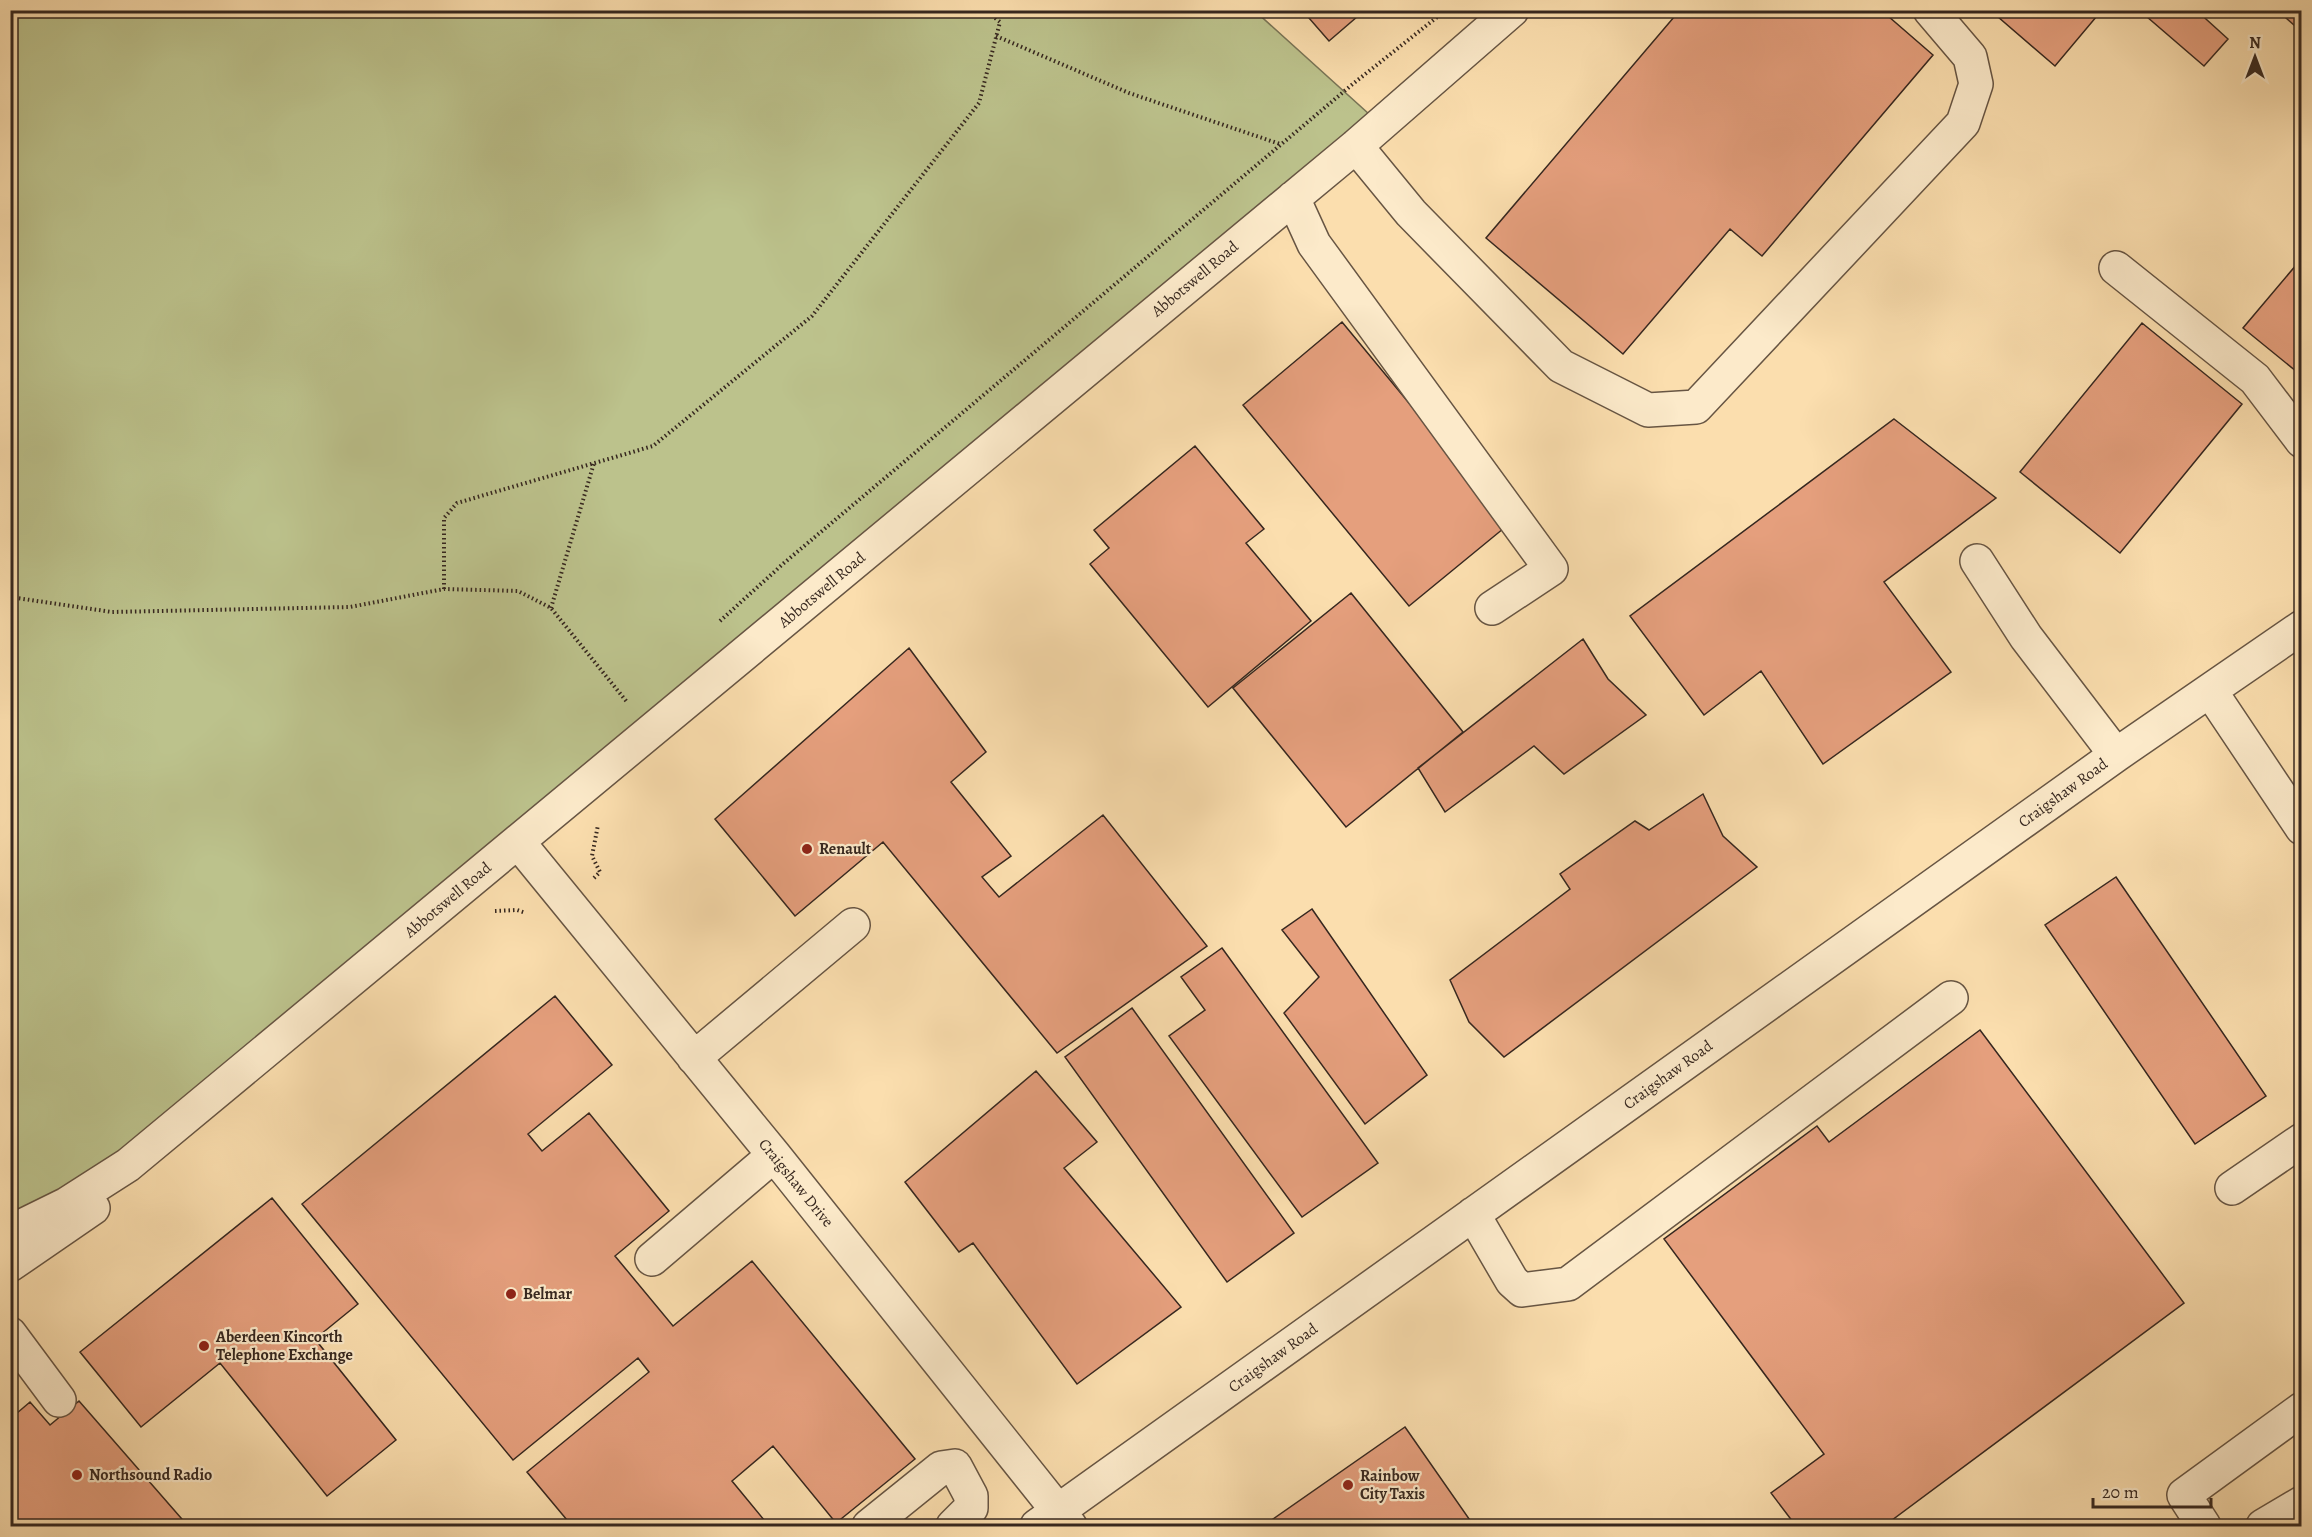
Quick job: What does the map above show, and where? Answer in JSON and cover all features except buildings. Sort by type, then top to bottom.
[{"type":"street","name":"Abbotswell Road","points":[[128,1165],[1356,146],[1512,10]]},
{"type":"street","points":[[1356,146],[1410,213],[1561,366],[1648,410],[1696,407],[1963,123],[1976,84],[1970,57],[1930,10]]},
{"type":"street","points":[[1293,198],[1314,244],[1551,568],[1492,608]]},
{"type":"street","points":[[2116,268],[2255,379],[2301,441]]},
{"type":"street","points":[[1977,561],[2026,637],[2116,755]]},
{"type":"street","name":"Craigshaw Road","points":[[1055,1521],[1473,1214],[2116,755],[2211,692],[2301,627]]},
{"type":"street","points":[[2211,692],[2301,828]]},
{"type":"street","name":"Craigshaw Drive","points":[[518,842],[774,1155],[1055,1521]]},
{"type":"street","points":[[694,1058],[852,925]]},
{"type":"street","points":[[1473,1214],[1512,1281],[1522,1290],[1568,1284],[1951,998]]},
{"type":"street","points":[[2232,1188],[2301,1140]]},
{"type":"street","points":[[652,1259],[774,1155]]},
{"type":"street","points":[[10,1232],[67,1204],[128,1165]]},
{"type":"street","points":[[10,1265],[96,1205],[128,1165]]},
{"type":"street","points":[[10,1334],[59,1400]]},
{"type":"street","points":[[2204,1527],[2184,1495],[2301,1409]]},
{"type":"street","points":[[869,1526],[941,1467],[955,1466],[970,1496],[970,1508],[953,1527]]},
{"type":"street","points":[[2263,1527],[2301,1503]]},
{"type":"path","points":[[444,589],[444,518],[457,503],[653,446],[812,316],[979,103],[1000,22],[985,10]]},
{"type":"path","points":[[715,626],[784,563],[1281,144],[1446,10]]},
{"type":"path","points":[[996,36],[1129,93],[1281,144]]},
{"type":"path","points":[[551,608],[595,463]]},
{"type":"path","points":[[10,597],[112,612],[350,607],[444,589],[518,591],[551,608],[629,705]]},
{"type":"path","points":[[599,822],[592,856],[600,872]]},
{"type":"green space","points":[[10,11],[1255,11],[1380,124],[290,1032],[11,1232]]},
{"type":"place","name":"Renault","points":[[807,849]]},
{"type":"place","name":"Belmar","points":[[511,1294]]},
{"type":"place","name":"Aberdeen Kincorth Telephone Exchange","points":[[204,1346]]},
{"type":"place","name":"Northsound Radio","points":[[77,1475]]},
{"type":"place","name":"Rainbow City Taxis","points":[[1348,1485]]}]
